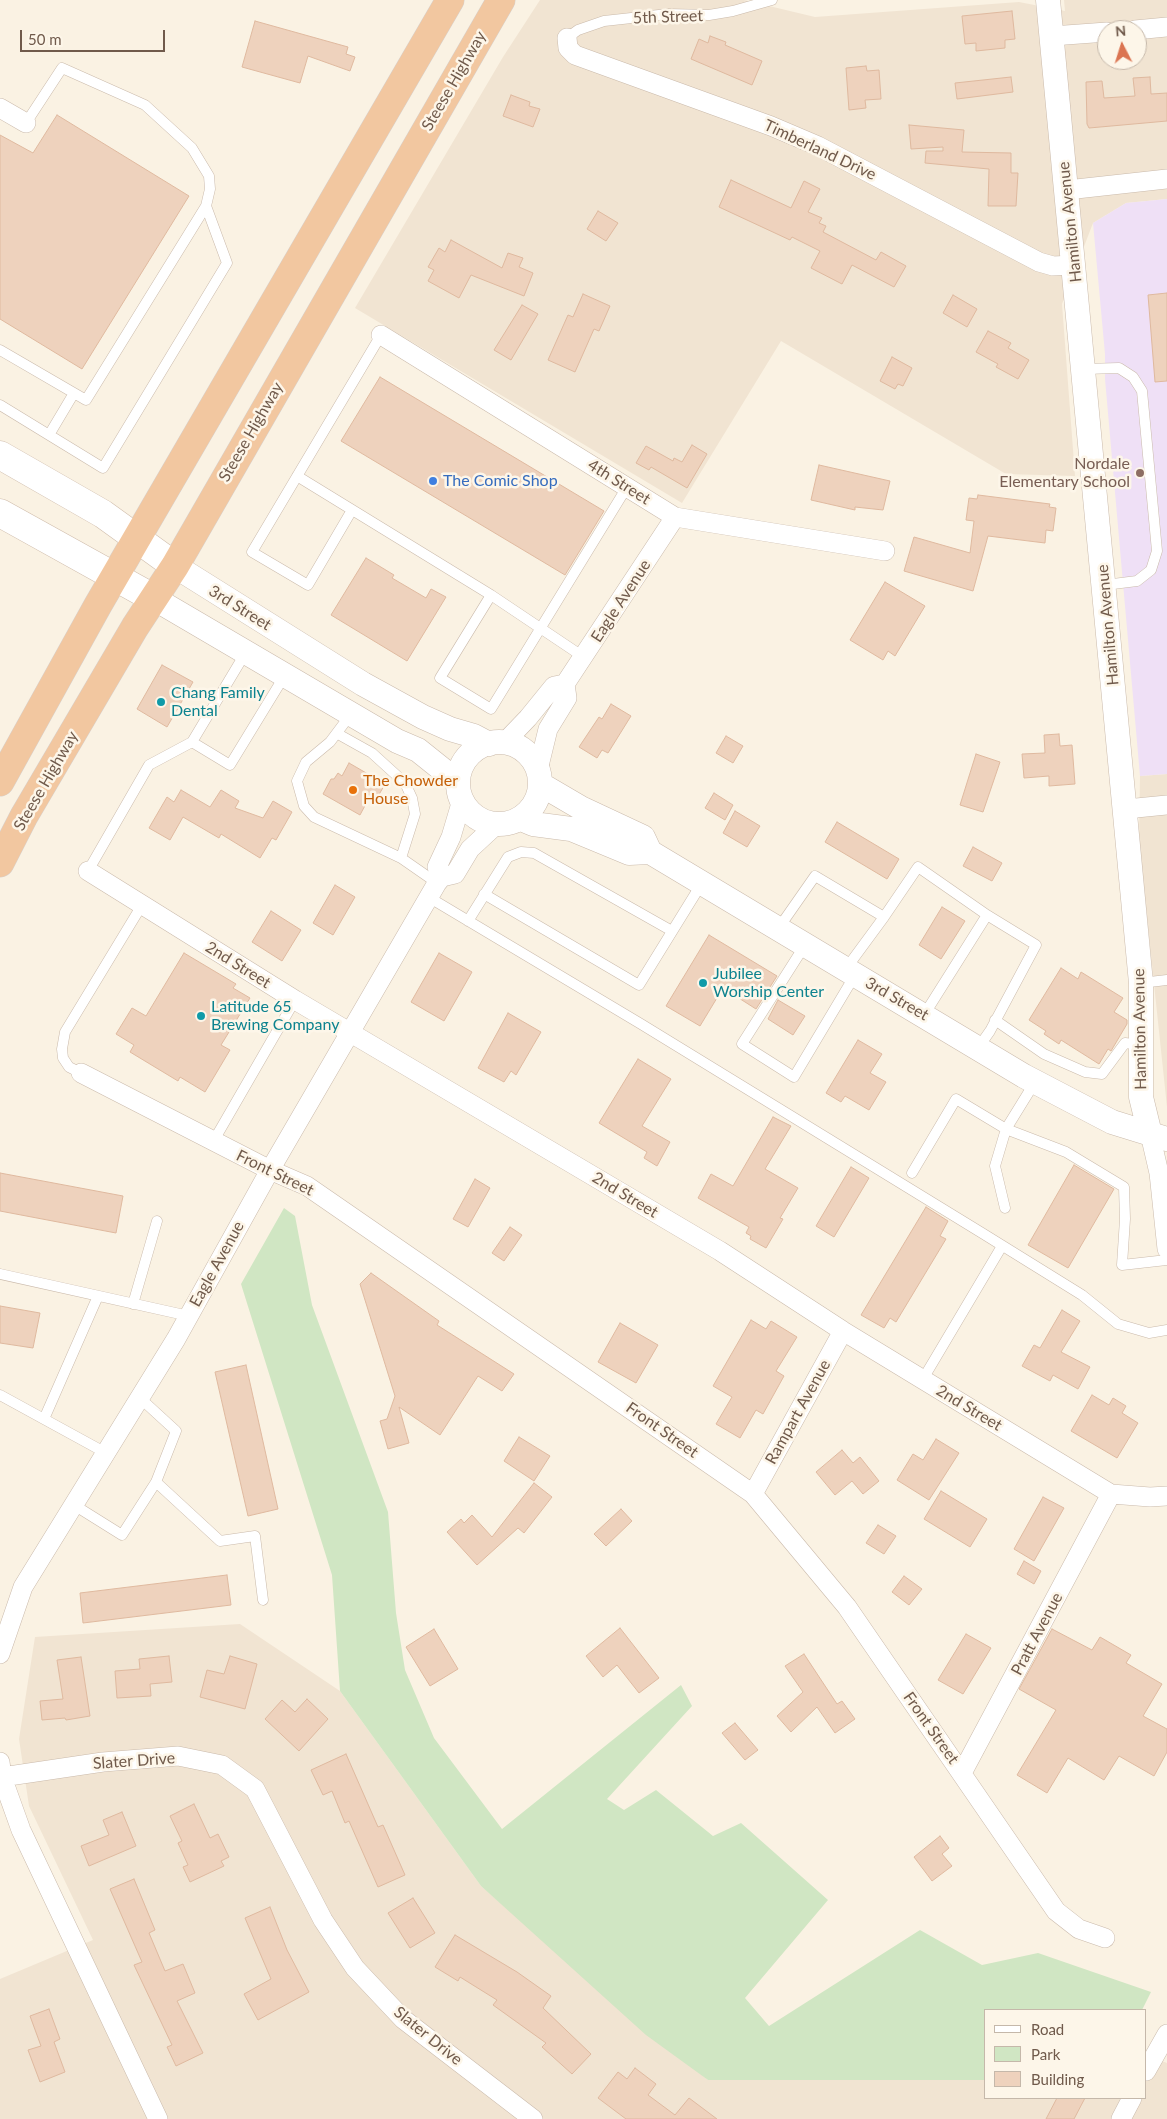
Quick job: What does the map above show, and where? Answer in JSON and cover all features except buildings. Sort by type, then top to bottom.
[{"type":"highway","points":[[0,782],[98,605],[117,576],[137,538],[450,0]]},
{"type":"highway","name":"Steese Highway","points":[[0,863],[24,816],[135,627],[175,566],[501,0]]},
{"type":"main road","name":"3rd Street","points":[[0,455],[104,514],[175,566]]},
{"type":"main road","name":"3rd Street","points":[[0,513],[80,559],[117,576],[155,599]]},
{"type":"street","name":"Hamilton Avenue","points":[[1048,0],[1075,265],[1141,983],[1141,1097],[1159,1137],[1159,1173],[1167,1249]]},
{"type":"street","points":[[1147,29],[1167,28]]},
{"type":"street","points":[[1052,36],[1097,33]]},
{"type":"street","name":"Timberland Drive","points":[[567,38],[568,48],[575,55],[772,126],[818,146],[1039,262],[1053,266],[1075,265]]},
{"type":"street","points":[[0,108],[26,123]]},
{"type":"street","points":[[1067,190],[1167,179]]},
{"type":"street","name":"4th Street","points":[[381,335],[675,517],[885,551]]},
{"type":"street","name":"Eagle Avenue","points":[[539,777],[548,729],[566,698],[566,684],[675,517]]},
{"type":"street","name":"3rd Street","points":[[175,566],[363,684],[423,717],[450,729],[497,743]]},
{"type":"street","name":"3rd Street","points":[[155,599],[397,741],[418,750],[460,791]]},
{"type":"street","name":"Eagle Avenue","points":[[497,743],[517,730],[554,686],[566,684]]},
{"type":"street","points":[[497,743],[525,752],[539,777],[538,797],[531,810],[509,823],[497,824],[476,817],[460,791],[464,762],[480,748],[497,743]]},
{"type":"street","name":"3rd Street","points":[[539,777],[581,808],[643,837],[650,852]]},
{"type":"street","name":"Eagle Avenue","points":[[0,1654],[23,1588],[189,1316],[270,1170],[436,886],[437,867],[451,837],[460,791]]},
{"type":"street","points":[[1126,809],[1167,804]]},
{"type":"street","name":"3rd Street","points":[[520,818],[533,824],[571,829],[629,853],[650,852],[1035,1082],[1112,1122],[1159,1137]]},
{"type":"street","name":"Eagle Avenue","points":[[436,886],[455,874],[470,849],[497,824]]},
{"type":"street","name":"2nd Street","points":[[88,871],[295,1000],[720,1251],[843,1331],[1111,1494],[1167,1496]]},
{"type":"street","name":"Front Street","points":[[81,1073],[213,1142],[307,1186],[753,1494],[848,1607],[1056,1912],[1079,1929],[1105,1938]]},
{"type":"street","name":"Rampart Avenue","points":[[753,1494],[843,1331]]},
{"type":"street","name":"Pratt Avenue","points":[[962,1773],[1111,1494]]},
{"type":"street","name":"Slater Drive","points":[[158,2119],[21,1830],[1,1769],[178,1756],[222,1765],[255,1789],[324,1920],[355,1968],[403,2019],[533,2119]]},
{"type":"street","points":[[1147,2069],[1167,2034]]},
{"type":"street","points":[[1121,2119],[1131,2099]]},
{"type":"lane","name":"5th Street","points":[[567,38],[578,30],[604,21],[668,14],[709,15],[733,11],[772,0]]},
{"type":"lane","points":[[0,350],[86,400],[206,206],[210,189],[209,176],[192,148],[145,105],[62,68],[26,123]]},
{"type":"lane","points":[[0,405],[102,468],[227,263],[206,206]]},
{"type":"lane","points":[[352,510],[308,585],[252,552],[381,335]]},
{"type":"lane","points":[[1084,369],[1119,368],[1133,377],[1142,391],[1157,551],[1151,570],[1137,581],[1104,585]]},
{"type":"lane","points":[[49,435],[74,393]]},
{"type":"lane","points":[[297,476],[491,595],[584,658]]},
{"type":"lane","points":[[491,595],[440,678],[491,709],[627,487]]},
{"type":"lane","points":[[88,871],[149,765],[192,742],[246,652]]},
{"type":"lane","points":[[192,742],[230,765],[285,675]]},
{"type":"lane","points":[[351,714],[338,734],[306,762],[297,781],[304,806],[314,817],[401,858],[436,886],[468,921],[641,1024],[1002,1246],[1082,1296],[1118,1324],[1149,1333],[1167,1330]]},
{"type":"lane","points":[[338,734],[372,753],[405,783],[412,798],[415,814],[401,858]]},
{"type":"lane","points":[[468,921],[508,858],[521,852],[534,853],[672,931]]},
{"type":"lane","points":[[805,945],[742,1044],[794,1077],[850,973],[884,917],[918,867],[987,915],[1036,945],[978,1048]]},
{"type":"lane","points":[[778,929],[815,876],[884,917]]},
{"type":"lane","points":[[484,894],[640,985],[702,883]]},
{"type":"lane","points":[[81,1073],[69,1067],[63,1058],[62,1048],[65,1032],[142,905]]},
{"type":"lane","points":[[924,1015],[987,915]]},
{"type":"lane","points":[[1141,983],[1167,980]]},
{"type":"lane","points":[[213,1142],[295,1000]]},
{"type":"lane","points":[[995,1020],[1044,1054],[1085,1072],[1102,1074],[1125,1043],[1141,1045]]},
{"type":"lane","points":[[1005,1208],[995,1166],[1006,1128],[1035,1082]]},
{"type":"lane","points":[[912,1173],[956,1099],[1006,1128],[1066,1152],[1124,1187],[1125,1219],[1122,1265],[1167,1260]]},
{"type":"lane","points":[[133,1304],[157,1221]]},
{"type":"lane","points":[[922,1380],[1002,1246]]},
{"type":"lane","points":[[0,1274],[189,1316]]},
{"type":"lane","points":[[44,1419],[98,1296]]},
{"type":"lane","points":[[0,1395],[106,1453]]},
{"type":"lane","points":[[74,1506],[122,1535],[156,1482],[176,1431],[140,1398]]},
{"type":"lane","points":[[156,1482],[220,1541],[255,1536],[263,1600]]},
{"type":"shaded area","points":[[540,0],[744,0],[815,17],[1019,2],[1065,11],[1064,0],[1167,0],[1167,199],[1126,203],[1093,223],[1062,304],[1075,476],[1006,474],[781,341],[682,503],[355,308],[503,57]]},
{"type":"shaded area","name":"Nordale Elementary School","points":[[1167,199],[1167,774],[1140,776],[1093,223],[1126,203]]},
{"type":"shaded area","points":[[1167,774],[1167,1107],[1139,842],[1140,776]]},
{"type":"shaded area","points":[[240,1624],[340,1691],[481,1886],[708,2080],[984,2080],[984,2099],[1147,2099],[1147,2055],[1167,2063],[1167,2119],[0,2119],[0,1979],[93,1940],[29,1806],[19,1739],[35,1637]]},
{"type":"green space","points":[[284,1208],[295,1216],[312,1305],[388,1512],[396,1613],[405,1670],[434,1738],[502,1829],[681,1685],[692,1706],[607,1799],[624,1810],[656,1790],[713,1836],[741,1823],[828,1900],[745,1998],[769,2026],[920,1930],[982,1965],[1038,1953],[1151,1992],[1142,2009],[984,2009],[984,2080],[708,2080],[646,2035],[481,1886],[340,1691],[332,1575],[241,1284]]},
{"type":"place","name":"Nordale Elementary School","points":[[1140,473]]},
{"type":"place","name":"The Comic Shop","points":[[433,481]]},
{"type":"place","name":"Chang Family Dental","points":[[161,702]]},
{"type":"place","name":"The Chowder House","points":[[353,790]]},
{"type":"place","name":"Jubilee Worship Center","points":[[703,983]]},
{"type":"place","name":"Latitude 65 Brewing Company","points":[[201,1016]]}]
